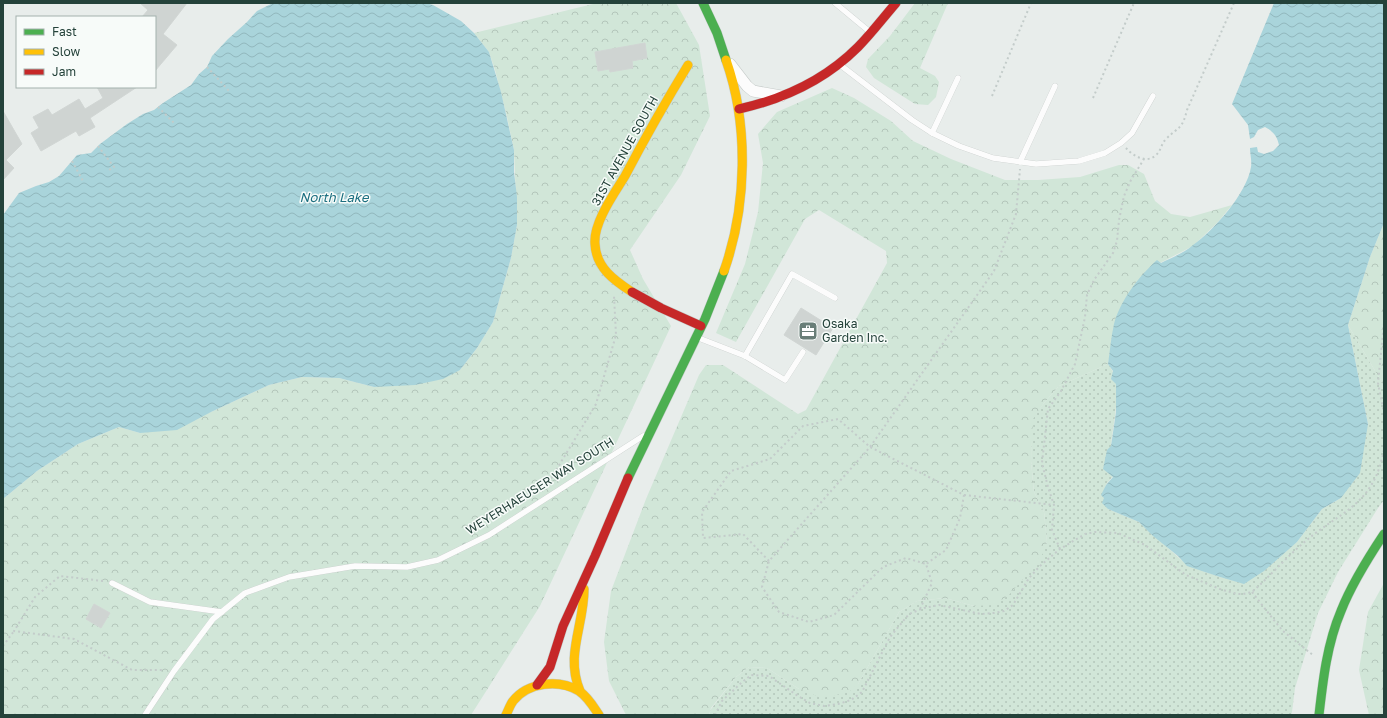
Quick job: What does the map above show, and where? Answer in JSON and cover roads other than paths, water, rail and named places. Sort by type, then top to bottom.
[{"type":"street","points":[[537,685],[552,663],[563,627],[585,580],[629,476],[715,294],[728,258],[738,220],[742,182],[742,143],[739,109],[728,61],[719,36],[704,3]]},
{"type":"street","points":[[739,109],[784,96],[820,77],[839,64],[857,48],[896,3]]},
{"type":"street","points":[[728,61],[747,86],[753,91],[784,96]]},
{"type":"street","name":"31ST AVENUE SOUTH","points":[[688,65],[659,113],[603,216],[595,236],[595,251],[602,266],[614,280],[634,294],[701,326]]},
{"type":"street","points":[[1319,715],[1326,665],[1340,613],[1355,580],[1384,534]]},
{"type":"street","points":[[585,580],[583,608],[572,665],[575,683],[580,691],[591,701],[599,715]]},
{"type":"street","points":[[506,715],[515,699],[525,691],[537,685],[551,683],[559,684],[566,685],[580,691]]},
{"type":"lane","points":[[835,3],[870,33]]},
{"type":"lane","points":[[839,64],[912,120],[932,133],[959,146],[993,158],[1036,164],[1079,161],[1106,153],[1121,143],[1132,133],[1153,96]]},
{"type":"lane","points":[[932,133],[958,78]]},
{"type":"lane","points":[[1020,162],[1055,86]]},
{"type":"lane","points":[[745,356],[792,274],[835,298]]},
{"type":"lane","points":[[696,337],[745,356],[785,380],[802,352]]},
{"type":"lane","name":"WEYERHAEUSER WAY SOUTH","points":[[145,715],[174,670],[213,619],[245,593],[289,577],[355,566],[407,567],[438,560],[489,535],[650,431]]},
{"type":"lane","points":[[112,583],[150,602],[222,612]]},
{"type":"water","name":"North Lake","points":[[273,3],[426,3],[433,5],[461,21],[474,33],[489,52],[501,92],[514,150],[514,172],[517,197],[517,225],[511,258],[493,322],[477,348],[460,370],[443,379],[415,385],[374,387],[339,378],[302,377],[269,385],[211,412],[177,430],[140,433],[119,427],[78,444],[37,471],[3,499],[3,215],[19,193],[49,182],[59,176],[77,155],[91,153],[100,144],[127,124],[143,114],[154,110],[191,85],[199,74],[207,67],[212,56],[228,39],[257,11]]},
{"type":"water","points":[[1274,3],[1384,3],[1384,223],[1370,257],[1348,325],[1368,424],[1360,473],[1341,498],[1322,509],[1297,542],[1264,571],[1244,584],[1187,566],[1178,556],[1153,536],[1139,522],[1108,509],[1102,503],[1104,498],[1101,495],[1106,485],[1113,477],[1103,469],[1107,450],[1111,446],[1116,412],[1116,384],[1111,379],[1113,371],[1108,364],[1114,324],[1125,298],[1137,281],[1157,260],[1161,263],[1189,248],[1220,221],[1243,188],[1248,177],[1251,167],[1250,148],[1257,147],[1258,152],[1264,154],[1273,151],[1279,145],[1275,134],[1265,127],[1258,130],[1254,137],[1250,139],[1248,125],[1232,104]]},
{"type":"place","name":"Osaka Garden Inc.","points":[[808,331]]}]
